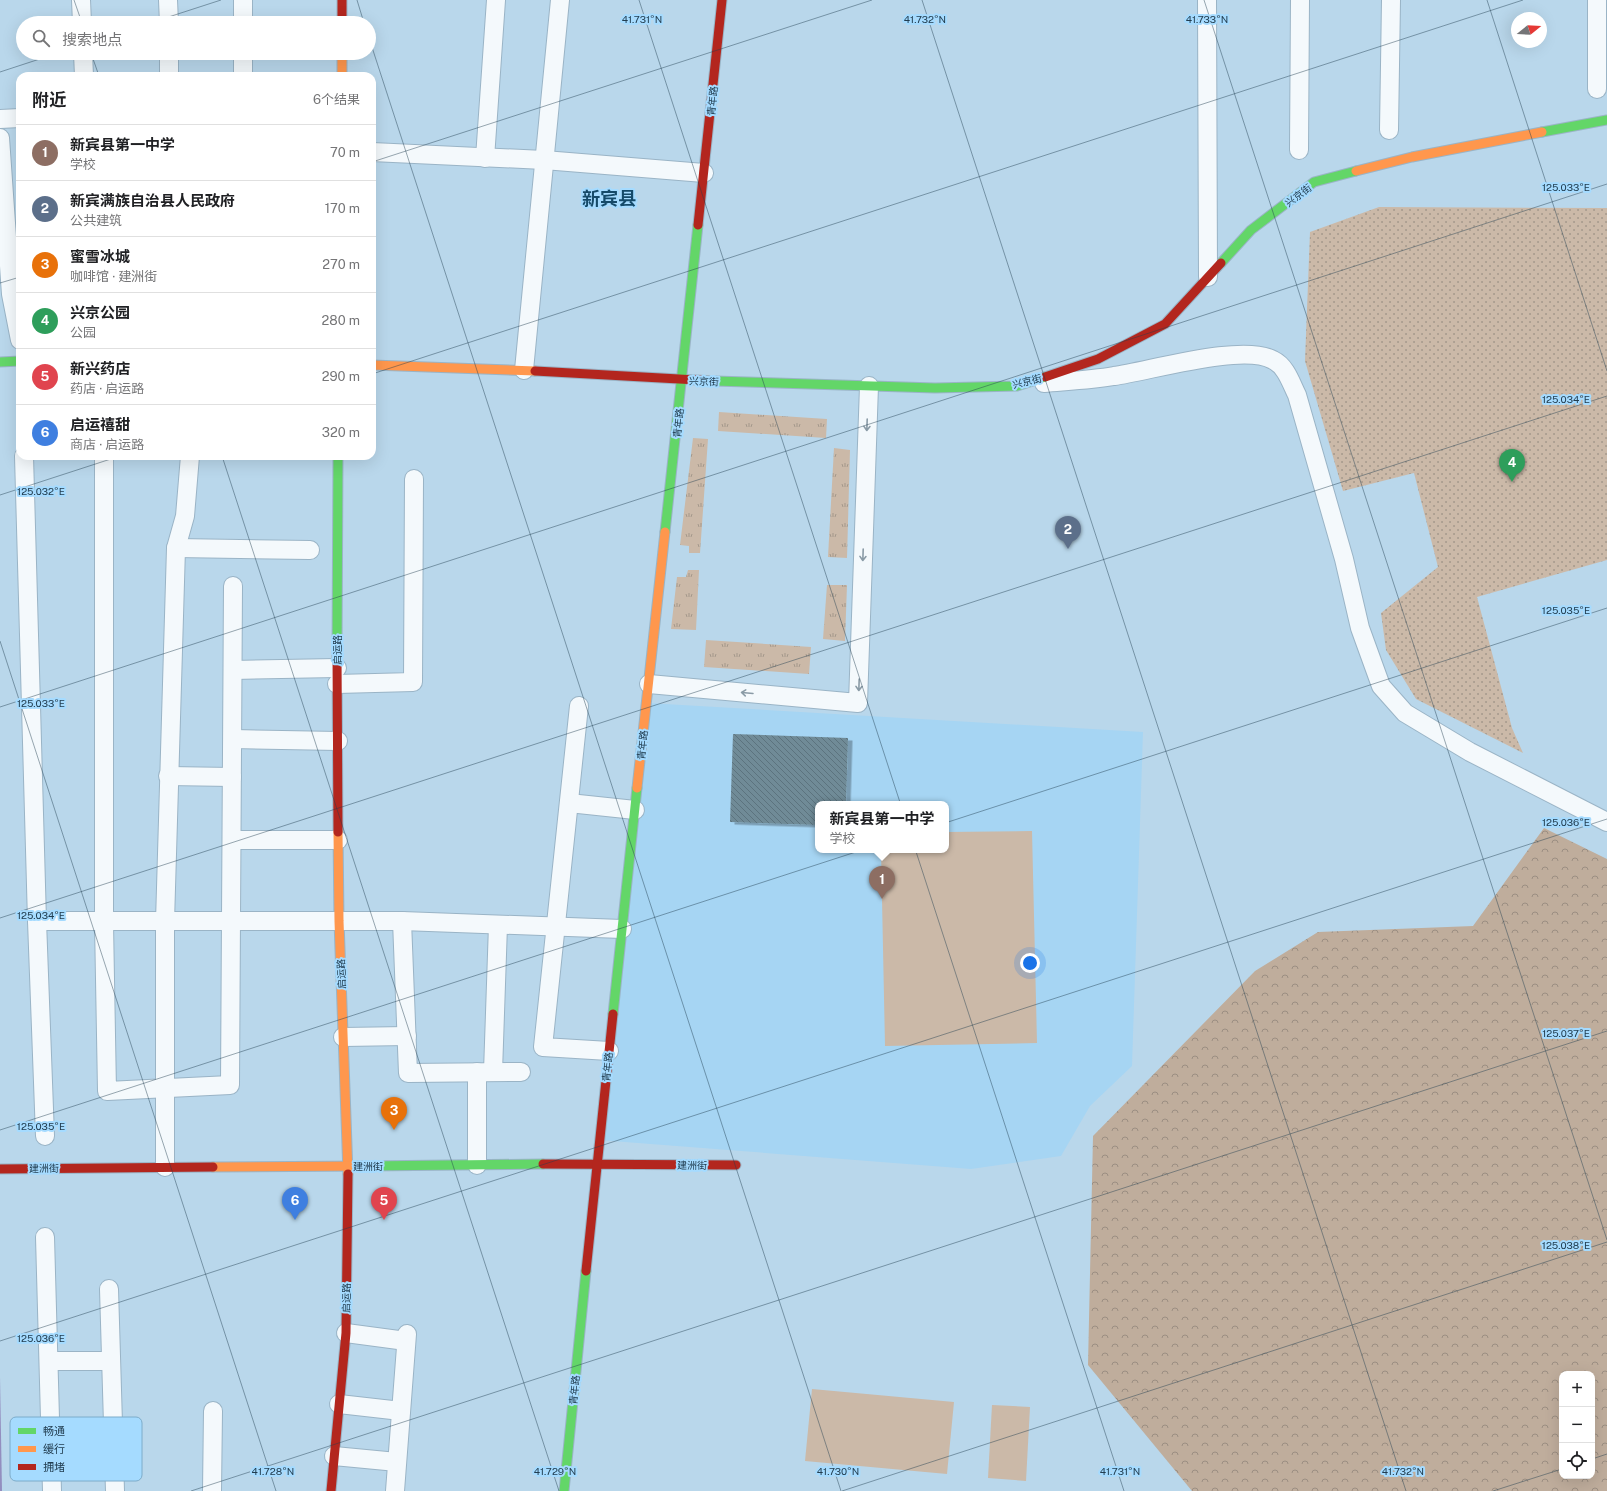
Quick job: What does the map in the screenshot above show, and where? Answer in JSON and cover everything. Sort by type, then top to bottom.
[{"type":"street","points":[[81,0],[82,16]]},
{"type":"street","points":[[168,0],[168,16]]},
{"type":"street","points":[[243,0],[243,16]]},
{"type":"street","points":[[342,0],[342,16]]},
{"type":"street","points":[[485,158],[496,0]]},
{"type":"street","points":[[524,370],[560,0]]},
{"type":"street","name":"青年路","points":[[564,1491],[596,1164],[722,0]]},
{"type":"street","points":[[1207,0],[1208,277]]},
{"type":"street","points":[[1299,150],[1300,0]]},
{"type":"street","points":[[1389,130],[1391,0]]},
{"type":"street","points":[[1597,0],[1597,89]]},
{"type":"street","points":[[83,60],[84,72]]},
{"type":"street","points":[[169,60],[169,72]]},
{"type":"street","points":[[243,60],[243,72]]},
{"type":"street","points":[[342,60],[342,72]]},
{"type":"street","points":[[0,119],[16,118]]},
{"type":"street","name":"兴京街","points":[[376,365],[524,370],[682,380],[936,388],[1017,386],[1098,359],[1165,324],[1251,230],[1314,182],[1412,157],[1607,120]]},
{"type":"street","points":[[0,138],[11,294],[16,320]]},
{"type":"street","points":[[376,152],[544,160],[704,173]]},
{"type":"street","points":[[1017,386],[1114,376],[1221,356],[1258,355],[1274,360],[1284,370],[1297,395],[1344,559],[1360,628],[1381,686],[1405,713],[1464,748],[1607,822]]},
{"type":"street","points":[[0,362],[16,361]]},
{"type":"street","points":[[649,684],[858,703],[869,386]]},
{"type":"street","points":[[24,460],[37,921],[45,1136]]},
{"type":"street","points":[[104,460],[104,923],[107,1091],[230,1085],[233,586]]},
{"type":"street","points":[[165,1167],[165,922],[168,776],[176,548],[185,516],[190,460]]},
{"type":"street","name":"启运路","points":[[331,1491],[346,1333],[348,1166],[338,921],[338,460]]},
{"type":"street","points":[[233,670],[413,682],[414,480]]},
{"type":"street","points":[[176,548],[310,550]]},
{"type":"street","points":[[579,706],[543,1047],[609,1051]]},
{"type":"street","points":[[233,739],[338,740]]},
{"type":"street","points":[[168,776],[232,777]]},
{"type":"street","points":[[569,803],[635,810]]},
{"type":"street","points":[[232,840],[338,840]]},
{"type":"street","points":[[37,921],[104,923],[402,921],[622,929]]},
{"type":"street","points":[[402,921],[408,1073],[521,1072]]},
{"type":"street","points":[[477,1165],[498,925]]},
{"type":"street","points":[[343,1037],[407,1036]]},
{"type":"street","name":"建洲街","points":[[0,1169],[596,1164],[736,1165]]},
{"type":"street","points":[[45,1237],[50,1417]]},
{"type":"street","points":[[109,1289],[113,1417]]},
{"type":"street","points":[[346,1333],[406,1337],[395,1491]]},
{"type":"street","points":[[49,1361],[111,1361]]},
{"type":"street","points":[[339,1404],[401,1411]]},
{"type":"street","points":[[212,1491],[214,1411]]},
{"type":"street","points":[[334,1456],[397,1462]]},
{"type":"street","points":[[52,1481],[52,1491]]},
{"type":"street","points":[[115,1481],[115,1491]]},
{"type":"shaded area","points":[[647,703],[1143,732],[1132,1066],[1090,1106],[1061,1156],[971,1169],[599,1140]]},
{"type":"green space","points":[[1379,207],[1607,208],[1607,560],[1477,597],[1512,728],[1523,753],[1416,699],[1386,650],[1381,613],[1438,567],[1414,473],[1343,491],[1305,361],[1310,232]]},
{"type":"green space","points":[[719,412],[827,419],[826,438],[718,431]]},
{"type":"green space","points":[[693,438],[708,439],[700,553],[689,553],[689,546],[680,545]]},
{"type":"green space","points":[[834,448],[850,450],[847,558],[828,557]]},
{"type":"green space","points":[[688,570],[699,570],[696,630],[671,629],[677,577],[686,577]]},
{"type":"green space","points":[[827,585],[847,585],[845,641],[823,639]]},
{"type":"green space","points":[[706,640],[811,647],[809,674],[704,667]]},
{"type":"green space","points":[[1544,828],[1607,859],[1607,1491],[1192,1491],[1088,1365],[1093,1136],[1255,971],[1318,932],[1473,926]]},
{"type":"green space","points":[[1032,831],[1037,1043],[885,1046],[881,853],[949,853],[949,832]]},
{"type":"green space","points":[[812,1389],[954,1402],[947,1474],[805,1461]]},
{"type":"green space","points":[[992,1405],[1030,1407],[1026,1481],[988,1478]]},
{"type":"water","points":[[0,1377],[2,1491],[0,1491]]},
{"type":"building","points":[[733,734],[848,738],[846,801],[815,801],[815,825],[730,822]]},
{"type":"traffic: fast","points":[[1542,132],[1607,120]]},
{"type":"traffic: fast","points":[[1221,263],[1251,230],[1314,182],[1356,171]]},
{"type":"traffic: fast","points":[[665,532],[698,225]]},
{"type":"traffic: fast","points":[[0,362],[16,361]]},
{"type":"traffic: fast","points":[[715,381],[935,388],[1017,386],[1045,377]]},
{"type":"traffic: fast","points":[[337,653],[338,460]]},
{"type":"traffic: fast","points":[[613,1014],[637,788]]},
{"type":"traffic: fast","points":[[367,1166],[543,1164]]},
{"type":"traffic: fast","points":[[564,1491],[586,1271]]},
{"type":"traffic: slow","points":[[342,60],[342,72]]},
{"type":"traffic: slow","points":[[1356,171],[1412,157],[1542,132]]},
{"type":"traffic: slow","points":[[376,365],[535,371]]},
{"type":"traffic: slow","points":[[637,788],[665,532]]},
{"type":"traffic: slow","points":[[338,832],[339,921],[348,1174]]},
{"type":"traffic: slow","points":[[213,1167],[367,1166]]},
{"type":"traffic: jam","points":[[342,0],[342,16]]},
{"type":"traffic: jam","points":[[698,225],[722,0]]},
{"type":"traffic: jam","points":[[1045,377],[1098,359],[1165,324],[1221,263]]},
{"type":"traffic: jam","points":[[535,371],[715,381]]},
{"type":"traffic: jam","points":[[337,653],[338,832]]},
{"type":"traffic: jam","points":[[586,1271],[613,1014]]},
{"type":"traffic: jam","points":[[543,1164],[736,1165]]},
{"type":"traffic: jam","points":[[0,1169],[213,1167]]},
{"type":"traffic: jam","points":[[331,1491],[346,1333],[348,1174]]},
{"type":"place","name":"兴京公园","points":[[1512,482]]},
{"type":"place","name":"新宾满族自治县人民政府","points":[[1068,549]]},
{"type":"place","name":"新宾县第一中学","points":[[882,899]]},
{"type":"place","name":"蜜雪冰城","points":[[394,1130]]},
{"type":"place","name":"启运禧甜","points":[[295,1220]]},
{"type":"place","name":"新兴药店","points":[[384,1220]]},
{"type":"district","name":"新宾县","points":[[609,199]]}]
